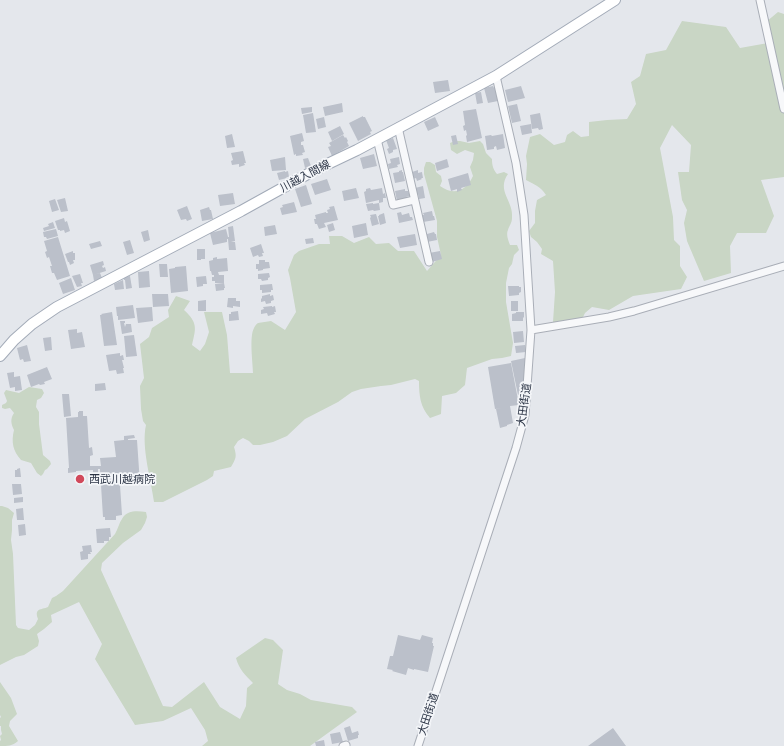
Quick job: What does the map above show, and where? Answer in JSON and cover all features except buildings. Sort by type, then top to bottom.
[{"type":"main road","name":"川越入間線","points":[[0,356],[14,340],[32,324],[57,307],[496,76],[615,0]]},
{"type":"street","points":[[760,0],[784,109]]},
{"type":"street","name":"大田街道","points":[[418,746],[516,448],[525,415],[530,330],[524,215],[516,163],[496,76]]},
{"type":"street","points":[[398,127],[428,262]]},
{"type":"street","points":[[377,139],[393,205],[414,200]]},
{"type":"street","points":[[530,330],[593,320],[634,311],[784,266]]},
{"type":"green space","points":[[778,12],[784,14],[784,177],[761,180],[774,216],[766,233],[737,233],[730,246],[731,273],[704,281],[687,241],[684,223],[687,210],[682,200],[678,172],[689,172],[691,145],[672,125],[660,148],[673,217],[674,240],[680,246],[680,266],[687,277],[681,289],[633,296],[609,310],[592,307],[585,313],[582,319],[558,329],[553,322],[555,292],[553,261],[541,254],[542,249],[531,237],[529,231],[535,223],[537,200],[546,195],[535,184],[526,180],[526,156],[530,137],[540,134],[554,145],[565,142],[567,135],[573,131],[581,137],[589,136],[589,122],[627,119],[636,104],[631,82],[640,76],[646,54],[666,50],[682,21],[726,27],[740,48],[768,43],[766,22]]},
{"type":"green space","points":[[455,141],[469,143],[480,141],[483,144],[486,153],[492,159],[493,167],[497,174],[504,172],[508,174],[504,186],[511,206],[512,221],[507,232],[510,245],[517,245],[519,250],[514,255],[512,264],[509,268],[506,283],[506,302],[513,343],[511,356],[492,359],[467,368],[465,385],[456,393],[442,396],[441,414],[430,418],[424,410],[419,391],[419,381],[415,379],[391,385],[361,389],[352,392],[338,402],[305,419],[287,436],[273,442],[253,445],[243,438],[238,441],[234,447],[236,457],[231,467],[214,471],[213,476],[207,480],[163,502],[154,502],[146,453],[146,425],[143,421],[141,409],[140,386],[144,378],[140,344],[149,337],[152,328],[169,317],[168,310],[176,296],[190,301],[184,310],[192,319],[195,326],[192,345],[200,351],[205,344],[209,332],[204,312],[222,312],[227,335],[230,373],[253,373],[252,337],[256,325],[258,323],[271,321],[285,330],[296,312],[288,270],[294,255],[299,251],[319,244],[330,244],[329,236],[342,236],[354,243],[369,237],[376,244],[389,243],[398,251],[414,251],[427,271],[441,255],[437,237],[437,221],[424,174],[424,168],[426,162],[430,162],[435,165],[436,172],[441,176],[442,181],[440,186],[450,191],[459,190],[467,185],[473,176],[470,167],[474,153],[465,150],[457,154],[451,150],[450,143]]},
{"type":"green space","points":[[29,387],[42,389],[44,393],[41,398],[37,400],[36,407],[39,412],[43,455],[50,461],[51,464],[41,476],[37,473],[31,463],[21,460],[14,450],[14,430],[11,422],[14,413],[10,408],[2,408],[2,405],[7,401],[4,393],[6,390],[19,393]]},
{"type":"green space","points":[[0,506],[8,508],[14,513],[12,520],[11,540],[16,625],[18,628],[29,630],[35,625],[38,619],[38,611],[48,607],[52,598],[63,591],[115,534],[124,516],[132,512],[146,512],[147,517],[141,530],[123,543],[102,563],[101,570],[163,706],[172,707],[204,682],[220,707],[240,719],[246,706],[247,688],[253,683],[241,669],[236,658],[265,638],[273,640],[283,650],[278,684],[287,690],[300,694],[311,700],[352,707],[357,712],[310,746],[202,746],[208,741],[205,730],[191,708],[163,721],[135,725],[95,659],[102,644],[79,602],[51,615],[52,622],[37,634],[39,641],[38,646],[24,655],[16,657],[0,665]]},
{"type":"green space","points":[[0,682],[11,698],[17,714],[10,721],[9,726],[18,741],[8,746],[0,746],[0,736],[2,734],[0,726]]},
{"type":"place","name":"西武川越病院","points":[[80,479]]}]
